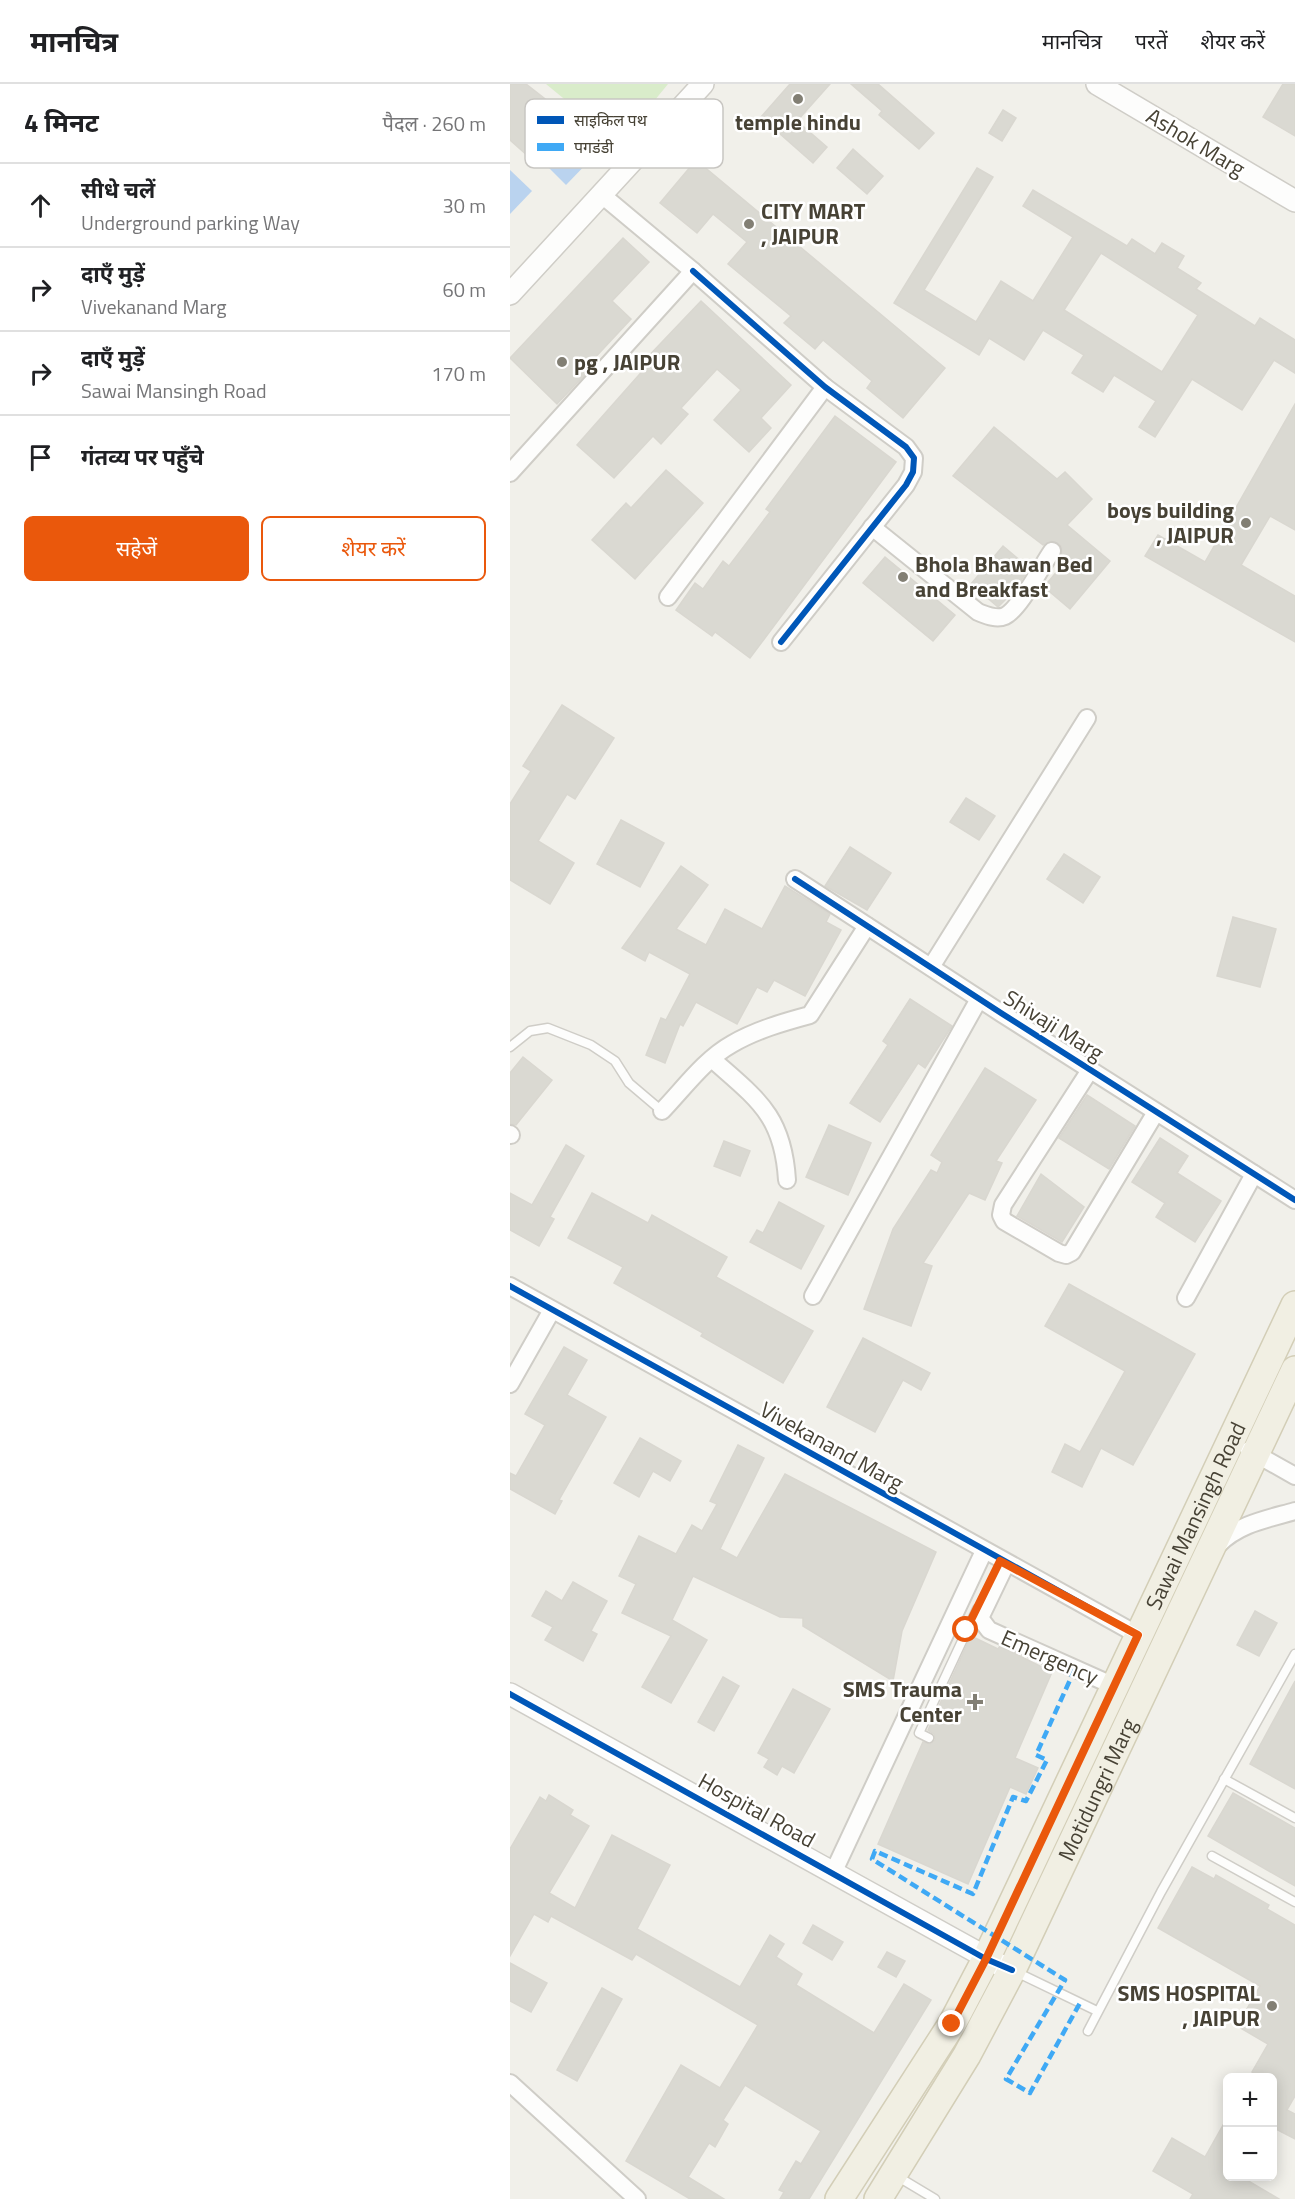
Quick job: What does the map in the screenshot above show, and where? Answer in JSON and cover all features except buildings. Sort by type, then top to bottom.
[{"type":"main road","name":"Sawai Mansingh Road","points":[[839,2199],[952,2024],[986,1959],[1295,1305]]},
{"type":"main road","name":"Motidungri Marg","points":[[878,2199],[967,2055],[1012,1970],[1295,1370]]},
{"type":"street","points":[[689,99],[703,84]]},
{"type":"street","name":"Ashok Marg","points":[[1097,84],[1295,201]]},
{"type":"street","points":[[510,294],[627,168]]},
{"type":"street","points":[[602,195],[825,387],[906,447],[914,458],[913,472],[906,485],[781,642]]},
{"type":"street","points":[[510,473],[693,271]]},
{"type":"street","points":[[668,597],[825,387]]},
{"type":"street","points":[[872,527],[978,612],[994,617],[1006,616],[1017,604],[1052,551]]},
{"type":"street","points":[[931,968],[1087,718]]},
{"type":"street","name":"Shivaji Marg","points":[[795,879],[1295,1200]]},
{"type":"street","points":[[662,1110],[712,1059],[732,1044],[810,1015],[867,926]]},
{"type":"street","points":[[813,1296],[979,999]]},
{"type":"street","points":[[712,1059],[765,1106],[776,1128],[786,1158],[787,1180]]},
{"type":"street","points":[[1090,1070],[1003,1205],[1000,1215],[1004,1221],[1059,1253],[1066,1255],[1072,1252],[1156,1112]]},
{"type":"street","points":[[1186,1298],[1254,1174]]},
{"type":"street","name":"Vivekanand Marg","points":[[510,1286],[1138,1635]]},
{"type":"street","points":[[510,1384],[552,1310]]},
{"type":"street","points":[[1230,1441],[1295,1476]]},
{"type":"street","points":[[1208,1555],[1227,1536],[1245,1526],[1295,1511]]},
{"type":"street","points":[[832,1873],[984,1551]]},
{"type":"street","name":"Emergency","points":[[1003,1562],[980,1618],[989,1630],[1114,1686]]},
{"type":"street","name":"Hospital Road","points":[[510,1694],[986,1959],[1012,1970]]},
{"type":"street","points":[[510,2083],[637,2199]]},
{"type":"lane","points":[[510,1047],[530,1030],[548,1028],[591,1045],[615,1061],[629,1083],[662,1110]]},
{"type":"lane","points":[[929,1738],[918,1733],[1003,1562]]},
{"type":"lane","points":[[1088,2031],[1224,1779],[1295,1654]]},
{"type":"lane","points":[[1224,1779],[1295,1818]]},
{"type":"lane","points":[[1212,1856],[1295,1902]]},
{"type":"lane","points":[[1012,1970],[1097,2011]]},
{"type":"lane","points":[[892,2173],[935,2199]]},
{"type":"green space","points":[[546,84],[668,84],[656,99],[564,99]]},
{"type":"water","points":[[549,168],[582,168],[566,185]]},
{"type":"water","points":[[510,170],[532,191],[510,214]]},
{"type":"marked path","points":[[1075,1669],[1036,1755],[1047,1760],[1026,1801],[1013,1797],[973,1894],[875,1851],[872,1859],[1065,1980],[1006,2079],[1030,2093],[1080,2003]]},
{"type":"cycle path","points":[[693,271],[825,387],[906,447],[914,458],[913,472],[906,485],[781,642]]},
{"type":"cycle path","points":[[795,879],[1295,1200]]},
{"type":"cycle path","points":[[510,1286],[1138,1635]]},
{"type":"cycle path","points":[[510,1694],[986,1959],[1012,1970]]},
{"type":"place","name":"temple hindu","points":[[798,99]]},
{"type":"place","name":"CITY MART , JAIPUR","points":[[749,224]]},
{"type":"place","name":"pg , JAIPUR","points":[[562,362]]},
{"type":"place","name":"boys building , JAIPUR","points":[[1246,523]]},
{"type":"place","name":"Bhola Bhawan Bed and Breakfast","points":[[903,577]]},
{"type":"place","name":"SMS Trauma Center","points":[[975,1702]]},
{"type":"place","name":"SMS HOSPITAL , JAIPUR","points":[[1272,2006]]},
{"type":"route","points":[[952,2024],[986,1959],[1138,1635],[1000,1561],[966,1630]]}]
